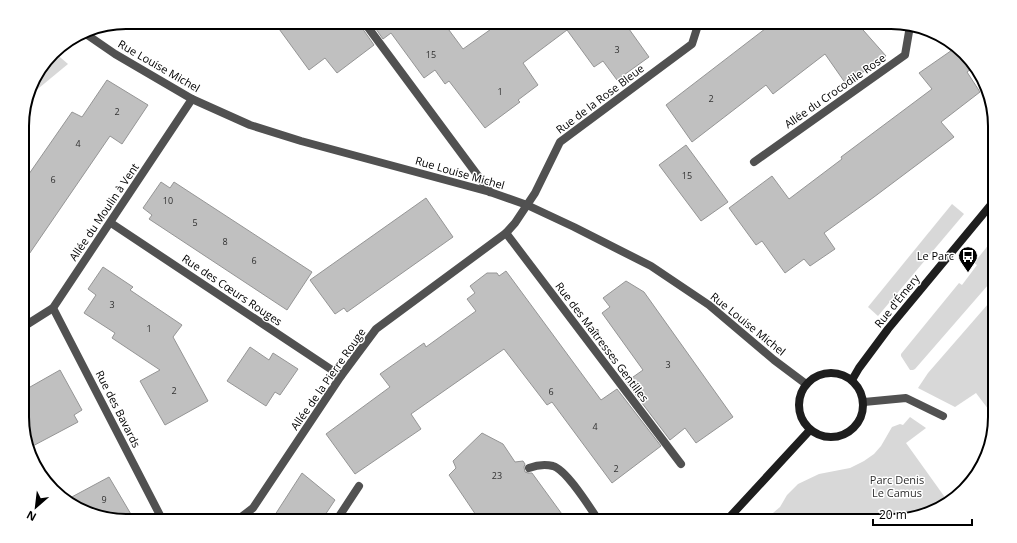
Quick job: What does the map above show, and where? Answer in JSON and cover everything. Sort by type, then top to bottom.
[{"type":"main road","name":"Rue d'Émery","points":[[852,380],[859,368],[888,329],[988,208]]},
{"type":"main road","points":[[833,373],[843,375],[852,380],[862,394],[864,402],[863,413],[858,423],[851,431],[841,436],[830,438],[820,436],[810,430],[804,423],[798,403],[806,384],[823,374],[833,373]]},
{"type":"main road","points":[[732,514],[810,430]]},
{"type":"street","points":[[369,29],[490,192]]},
{"type":"street","name":"Rue de la Rose Bleue","points":[[527,205],[535,193],[560,142],[692,44],[697,29]]},
{"type":"street","name":"Allée du Crocodile Rose","points":[[754,162],[905,55],[909,31]]},
{"type":"street","name":"Rue Louise Michel","points":[[89,36],[115,54],[192,99],[250,125],[301,141],[490,192],[527,205],[651,266],[709,305],[774,360],[806,384]]},
{"type":"street","name":"Allée du Moulin à Vent","points":[[29,323],[53,308],[192,99]]},
{"type":"street","name":"Allée de la Pierre Rouge","points":[[245,514],[252,508],[341,376],[376,329],[506,233],[527,205]]},
{"type":"street","name":"Rue des Cœurs Rouges","points":[[111,222],[341,376]]},
{"type":"street","name":"Rue des Maîtresses Gentilles","points":[[506,233],[681,464]]},
{"type":"street","name":"Rue des Bavards","points":[[53,308],[159,514]]},
{"type":"street","points":[[864,402],[906,398],[943,416]]},
{"type":"street","points":[[529,468],[537,465],[546,465],[555,467],[561,471],[569,479],[594,514]]},
{"type":"street","points":[[341,514],[359,486]]},
{"type":"green space","points":[[58,56],[68,64],[35,91],[45,72],[57,57]]},
{"type":"green space","points":[[952,204],[964,214],[878,316],[868,307]]},
{"type":"green space","points":[[988,246],[988,285],[915,369],[910,370],[901,354],[959,283],[962,285],[977,265],[974,263]]},
{"type":"green space","points":[[988,304],[988,409],[976,393],[955,407],[918,388],[928,373]]},
{"type":"green space","name":"Parc Denis Le Camus","points":[[910,417],[926,428],[906,443],[945,498],[922,509],[897,514],[772,514],[780,507],[787,495],[798,484],[819,474],[850,468],[864,461],[874,454],[881,446],[892,427],[900,424],[903,425]]},
{"type":"building","points":[[279,29],[363,29],[374,45],[337,73],[325,58],[309,70]]},
{"type":"building","points":[[376,29],[448,29],[463,49],[491,29],[629,29],[649,57],[617,80],[603,61],[594,67],[567,30],[523,63],[538,85],[518,100],[520,102],[485,128],[449,81],[445,84],[435,70],[424,78],[391,33],[383,39]]},
{"type":"building","points":[[765,29],[862,29],[886,56],[846,84],[825,54],[773,94],[766,85],[692,142],[666,105]]},
{"type":"building","points":[[952,50],[970,70],[967,72],[980,92],[941,122],[954,137],[824,233],[835,249],[810,266],[804,259],[785,273],[762,241],[756,245],[729,208],[772,176],[789,199],[842,159],[841,157],[932,89],[919,73]]},
{"type":"building","points":[[107,80],[148,105],[122,144],[110,136],[29,254],[29,174],[72,112],[82,117]]},
{"type":"building","points":[[686,145],[728,202],[701,221],[659,165]]},
{"type":"building","points":[[161,182],[170,188],[174,182],[312,272],[287,310],[149,219],[152,215],[143,208]]},
{"type":"building","points":[[426,198],[453,237],[347,312],[344,308],[335,314],[310,280]]},
{"type":"building","points":[[103,267],[133,287],[130,290],[182,325],[173,337],[208,401],[165,425],[140,381],[160,370],[112,338],[115,333],[84,313],[96,295],[88,289]]},
{"type":"building","points":[[506,271],[601,400],[617,389],[661,446],[612,483],[552,402],[547,405],[504,349],[411,414],[421,429],[355,474],[326,434],[390,387],[380,374],[424,343],[426,347],[476,311],[467,299],[475,293],[470,286],[487,273],[497,273],[499,276]]},
{"type":"building","points":[[626,281],[644,292],[733,417],[696,443],[685,428],[670,440],[626,382],[643,370],[602,313],[610,307],[603,298]]},
{"type":"building","points":[[250,347],[269,360],[273,353],[298,369],[280,395],[275,392],[266,406],[227,381]]},
{"type":"building","points":[[60,370],[82,410],[74,415],[78,422],[33,446],[29,417],[29,388]]},
{"type":"building","points":[[482,433],[503,444],[515,462],[523,461],[525,464],[525,472],[532,473],[562,514],[475,514],[449,475],[456,468],[453,461]]},
{"type":"building","points":[[302,473],[335,500],[326,514],[276,514]]},
{"type":"building","points":[[109,477],[131,514],[101,511],[89,507],[71,497]]},
{"type":"place","name":"Le Parc","points":[[968,273]]}]
